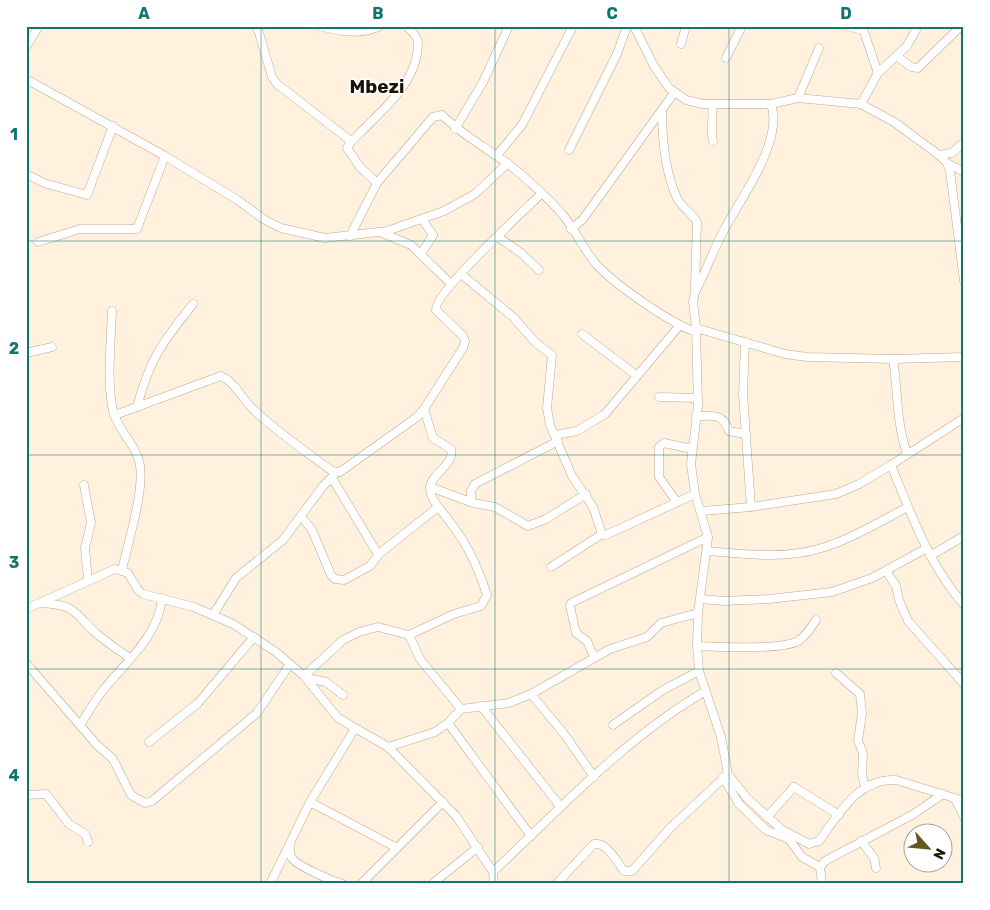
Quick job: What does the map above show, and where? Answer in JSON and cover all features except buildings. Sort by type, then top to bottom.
[{"type":"street","points":[[26,46],[39,26]]},
{"type":"street","points":[[257,26],[272,77],[277,84],[351,141]]},
{"type":"street","points":[[319,26],[369,32],[380,26]]},
{"type":"street","points":[[455,129],[483,82],[509,26]]},
{"type":"street","points":[[497,155],[522,125],[573,26]]},
{"type":"street","points":[[569,150],[617,54],[627,26]]},
{"type":"street","points":[[634,26],[654,66],[674,93],[694,102],[712,104],[771,104],[798,98],[861,104],[894,122],[947,163],[964,172]]},
{"type":"street","points":[[681,44],[686,26]]},
{"type":"street","points":[[726,58],[742,26]]},
{"type":"street","points":[[847,26],[863,28],[878,73]]},
{"type":"street","points":[[861,104],[878,73],[907,46],[918,26]]},
{"type":"street","points":[[898,56],[911,68],[918,68],[961,26]]},
{"type":"street","points":[[376,183],[360,168],[347,150],[351,141],[390,103],[409,78],[415,64],[419,43],[416,35],[408,28]]},
{"type":"street","points":[[798,98],[819,48]]},
{"type":"street","points":[[26,79],[165,156],[236,199],[265,220],[281,228],[325,238],[380,232],[422,219],[459,204],[475,194],[508,162]]},
{"type":"street","points":[[571,229],[584,218],[674,93]]},
{"type":"street","points":[[712,104],[714,114],[711,132],[713,141]]},
{"type":"street","points":[[695,292],[723,231],[762,160],[775,122],[771,104]]},
{"type":"street","points":[[662,110],[662,134],[673,185],[678,200],[698,222],[693,302],[696,330],[698,398],[691,464],[695,494],[702,511],[708,537],[698,613],[697,646],[699,671],[704,692],[721,737],[726,776],[739,804],[766,830],[789,839],[802,857],[820,868]]},
{"type":"street","points":[[350,236],[376,183],[433,117],[442,115],[455,129],[508,162],[562,214],[596,264],[606,273],[680,325],[785,354],[807,357],[964,357]]},
{"type":"street","points":[[26,174],[44,183],[86,195],[113,126]]},
{"type":"street","points":[[939,155],[952,153],[964,142]]},
{"type":"street","points":[[38,242],[80,230],[137,229],[165,156]]},
{"type":"street","points":[[947,163],[964,282]]},
{"type":"street","points":[[213,615],[236,578],[274,549],[334,475],[365,455],[424,409],[465,341],[463,336],[436,310],[436,303],[450,283],[541,194]]},
{"type":"street","points":[[421,254],[433,236],[422,219]]},
{"type":"street","points":[[380,232],[404,242],[421,254],[450,283]]},
{"type":"street","points":[[498,237],[521,253],[539,270]]},
{"type":"street","points":[[461,274],[513,317],[536,343],[552,355],[547,408],[550,424],[572,476],[593,507],[602,534]]},
{"type":"street","points":[[137,407],[153,358],[161,344],[193,304]]},
{"type":"street","points":[[112,312],[112,404],[114,415],[135,450],[140,464],[140,484],[122,570]]},
{"type":"street","points":[[471,502],[471,491],[475,484],[556,438],[592,423],[605,414],[680,325]]},
{"type":"street","points":[[582,334],[636,375]]},
{"type":"street","points":[[745,342],[743,373],[750,507]]},
{"type":"street","points":[[26,353],[52,347]]},
{"type":"street","points":[[893,358],[898,392],[898,425],[907,453]]},
{"type":"street","points":[[114,415],[221,376],[230,383],[251,408],[334,475],[376,551],[380,553]]},
{"type":"street","points":[[659,397],[698,398]]},
{"type":"street","points":[[424,409],[433,438],[451,449],[452,452],[451,458],[430,487]]},
{"type":"street","points":[[696,416],[721,418],[726,423],[729,432],[745,434]]},
{"type":"street","points":[[702,511],[750,507],[836,494],[859,484],[891,466],[907,453],[964,418]]},
{"type":"street","points":[[677,502],[659,477],[659,447],[664,443],[692,449]]},
{"type":"street","points":[[891,466],[942,578],[964,605]]},
{"type":"street","points":[[84,485],[91,523],[85,548],[88,580]]},
{"type":"street","points":[[430,487],[471,502],[495,507],[528,526],[532,526],[586,494]]},
{"type":"street","points":[[305,677],[343,640],[359,632],[378,627],[409,635],[454,614],[481,606],[488,594],[468,545],[438,507],[430,487]]},
{"type":"street","points":[[551,567],[602,534],[606,535],[695,494]]},
{"type":"street","points":[[707,551],[750,554],[816,550],[841,541],[908,506]]},
{"type":"street","points":[[300,516],[312,530],[331,575],[335,579],[344,580],[370,566],[380,553],[438,507]]},
{"type":"street","points":[[701,599],[724,601],[832,592],[853,586],[964,536]]},
{"type":"street","points":[[594,657],[587,641],[576,633],[571,602],[708,537]]},
{"type":"street","points":[[26,609],[115,569],[128,573],[138,590],[194,607],[254,637],[305,677],[338,718],[354,730],[388,747],[443,802],[464,825],[478,847],[492,872],[494,884]]},
{"type":"street","points":[[886,571],[896,586],[899,600],[908,621],[964,684]]},
{"type":"street","points":[[80,725],[102,692],[156,623],[161,611],[162,598]]},
{"type":"street","points":[[41,603],[59,604],[76,611],[99,636],[130,658]]},
{"type":"street","points":[[388,747],[420,738],[448,723],[462,708],[509,703],[531,694],[610,649],[647,637],[661,624],[698,613]]},
{"type":"street","points":[[697,646],[735,649],[796,642],[806,635],[816,620]]},
{"type":"street","points":[[409,635],[420,659],[462,708]]},
{"type":"street","points":[[149,742],[198,703],[254,637]]},
{"type":"street","points":[[26,663],[80,725],[113,759],[131,795],[145,803],[152,801],[257,713],[290,664]]},
{"type":"street","points":[[613,725],[663,690],[699,671]]},
{"type":"street","points":[[836,673],[860,694],[862,713],[858,741],[863,753],[862,775],[865,786]]},
{"type":"street","points":[[305,677],[326,682],[343,695]]},
{"type":"street","points":[[492,872],[560,806],[654,725],[704,692]]},
{"type":"street","points":[[531,694],[565,735],[594,777]]},
{"type":"street","points":[[482,706],[560,806]]},
{"type":"street","points":[[448,723],[531,836]]},
{"type":"street","points":[[270,884],[310,802],[354,730]]},
{"type":"street","points":[[726,776],[781,829],[809,844],[818,841],[839,814],[865,786],[884,779],[896,780],[964,801]]},
{"type":"street","points":[[556,884],[594,844],[599,843],[604,846],[624,871],[632,871],[671,827],[726,776]]},
{"type":"street","points":[[767,817],[794,787],[839,814]]},
{"type":"street","points":[[26,795],[46,794],[69,824],[85,834],[88,842]]},
{"type":"street","points":[[822,884],[820,868],[825,861],[912,815],[943,794]]},
{"type":"street","points":[[955,799],[964,817]]},
{"type":"street","points":[[310,802],[396,848]]},
{"type":"street","points":[[361,884],[443,802]]},
{"type":"street","points":[[861,841],[874,858],[876,868]]},
{"type":"street","points":[[290,842],[290,854],[294,860],[329,879],[343,884]]},
{"type":"street","points":[[432,884],[478,847]]},
{"type":"district","name":"Mbezi","points":[[377,86]]}]
